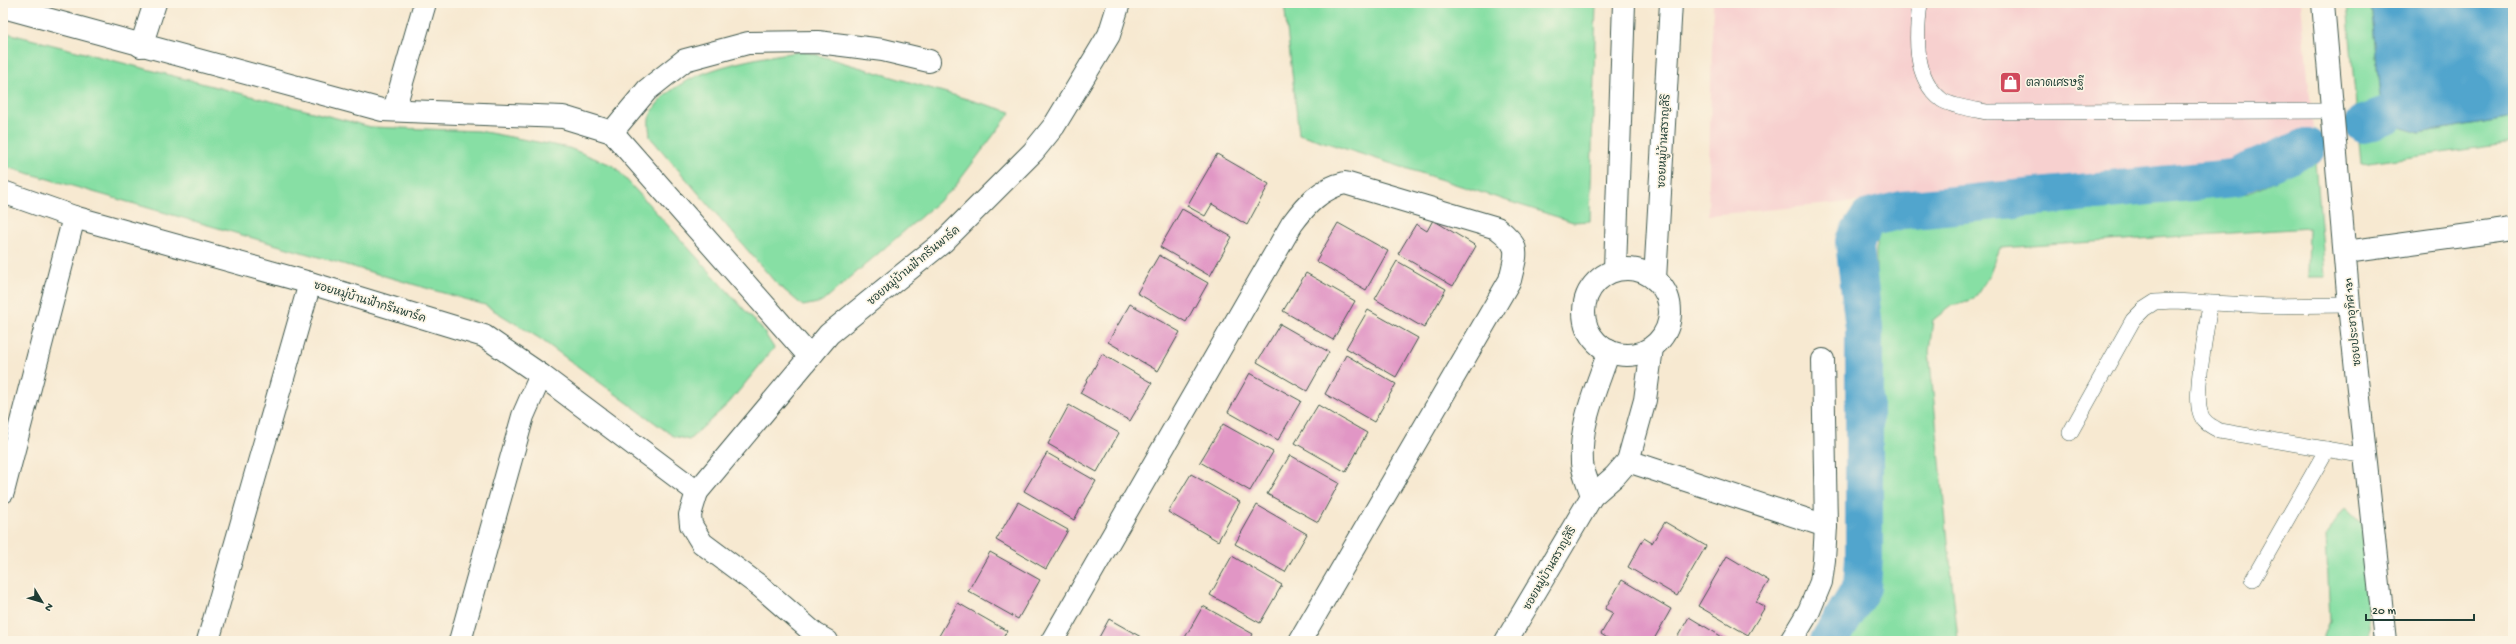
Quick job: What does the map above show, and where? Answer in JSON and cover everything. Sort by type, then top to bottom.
[{"type":"street","points":[[141,46],[155,3]]},
{"type":"street","points":[[394,110],[425,3]]},
{"type":"street","name":"ซอยหมู่บ้านฟ้ากรีนพาร์ค","points":[[818,639],[761,587],[702,543],[691,525],[690,515],[697,492],[829,334],[943,242],[1033,152],[1054,126],[1109,35],[1119,3]]},
{"type":"street","points":[[1615,269],[1624,3]]},
{"type":"street","name":"ซอยหมู่บ้านสราญสิริ","points":[[1506,641],[1592,496],[1615,476],[1628,461],[1645,400],[1652,348],[1666,329],[1669,316],[1669,302],[1664,290],[1655,279],[1671,3]]},
{"type":"street","name":"ซอยประชาอุทิศ 131","points":[[2323,3],[2346,252],[2349,305],[2385,641]]},
{"type":"street","points":[[3,8],[382,110],[564,117],[612,132],[810,356]]},
{"type":"street","points":[[612,132],[647,90],[685,60],[748,43],[818,42],[883,50],[929,61]]},
{"type":"street","points":[[1052,641],[1292,224],[1318,195],[1331,186],[1345,183],[1497,228],[1512,239],[1516,253],[1510,280],[1300,641]]},
{"type":"street","name":"ซอยหมู่บ้านฟ้ากรีนพาร์ค","points":[[3,192],[74,216],[310,283],[484,336],[541,375],[697,492]]},
{"type":"street","points":[[3,492],[74,216]]},
{"type":"street","points":[[2346,252],[2513,229]]},
{"type":"street","points":[[1652,348],[1629,354],[1609,351],[1598,344],[1590,334],[1584,322],[1584,308],[1587,295],[1595,283],[1615,269],[1630,269],[1644,272],[1655,279]]},
{"type":"street","points":[[208,641],[310,283]]},
{"type":"street","points":[[1592,496],[1582,464],[1582,439],[1590,406],[1609,351]]},
{"type":"street","points":[[1791,641],[1809,611],[1821,582],[1826,526],[1823,360]]},
{"type":"street","points":[[460,641],[523,416],[541,375]]},
{"type":"street","points":[[1628,461],[1826,526]]},
{"type":"lane","points":[[1920,3],[1916,35],[1923,79],[1943,101],[1987,112],[2333,111]]},
{"type":"lane","points":[[2070,433],[2133,320],[2144,309],[2155,302],[2174,301],[2210,304],[2349,305]]},
{"type":"lane","points":[[2210,304],[2198,396],[2200,413],[2207,424],[2220,431],[2366,456]]},
{"type":"lane","points":[[2253,579],[2327,449]]},
{"type":"shaded area","name":"ตลาดเศรษฐี","points":[[1713,3],[2301,3],[2316,161],[1708,215]]},
{"type":"green space","points":[[1284,3],[1596,3],[1590,221],[1573,222],[1299,134]]},
{"type":"green space","points":[[2347,3],[2371,3],[2380,97],[2419,133],[2513,117],[2513,143],[2361,164]]},
{"type":"green space","points":[[3,32],[371,127],[479,131],[569,148],[614,166],[762,329],[774,348],[729,403],[689,440],[673,436],[539,338],[485,305],[3,166]]},
{"type":"green space","points":[[804,51],[1011,112],[953,189],[822,302],[803,306],[775,282],[650,137],[649,119],[659,102],[674,89],[694,78],[716,69],[740,62]]},
{"type":"green space","points":[[2316,161],[2325,277],[2308,277],[2309,228],[2000,248],[1989,276],[1974,299],[1951,306],[1933,320],[1929,352],[1958,641],[1844,641],[1870,598],[1876,496],[1876,231],[2249,193]]},
{"type":"green space","points":[[2345,508],[2362,524],[2369,641],[2322,641],[2330,621],[2326,535]]},
{"type":"water","points":[[2371,3],[2513,3],[2513,117],[2419,133],[2402,128],[2386,116],[2380,97]]},
{"type":"building","points":[[1217,154],[1269,184],[1247,225],[1212,204],[1205,216],[1187,206]]},
{"type":"building","points":[[1182,209],[1232,237],[1210,276],[1160,247]]},
{"type":"building","points":[[1433,220],[1476,246],[1453,286],[1398,254],[1416,224],[1427,231]]},
{"type":"building","points":[[1338,223],[1388,251],[1366,290],[1316,261]]},
{"type":"building","points":[[1159,255],[1208,283],[1186,322],[1137,293]]},
{"type":"building","points":[[1397,261],[1446,289],[1424,328],[1375,299]]},
{"type":"building","points":[[1306,273],[1355,301],[1333,340],[1283,311]]},
{"type":"building","points":[[1130,304],[1180,332],[1158,371],[1108,342]]},
{"type":"building","points":[[1368,310],[1418,338],[1396,377],[1346,348]]},
{"type":"building","points":[[1280,324],[1329,352],[1307,391],[1257,362]]},
{"type":"building","points":[[1102,354],[1152,383],[1130,421],[1080,393]]},
{"type":"building","points":[[1346,355],[1396,384],[1374,422],[1325,394]]},
{"type":"building","points":[[1250,373],[1301,401],[1278,440],[1228,412]]},
{"type":"building","points":[[1069,405],[1119,433],[1097,472],[1048,444]]},
{"type":"building","points":[[1318,405],[1367,433],[1346,472],[1295,443]]},
{"type":"building","points":[[1223,424],[1273,452],[1250,491],[1200,462]]},
{"type":"building","points":[[1047,453],[1096,481],[1074,520],[1024,491]]},
{"type":"building","points":[[1290,455],[1339,483],[1318,522],[1267,494]]},
{"type":"building","points":[[1191,474],[1240,502],[1218,541],[1168,512]]},
{"type":"building","points":[[1018,502],[1068,530],[1046,569],[996,540]]},
{"type":"building","points":[[1257,505],[1307,534],[1285,572],[1235,544]]},
{"type":"building","points":[[1665,522],[1706,546],[1677,596],[1628,567],[1644,538],[1652,543]]},
{"type":"building","points":[[990,552],[1040,580],[1018,619],[968,591]]},
{"type":"building","points":[[1232,556],[1282,585],[1260,623],[1210,595]]},
{"type":"building","points":[[1727,556],[1769,581],[1756,602],[1765,607],[1748,635],[1698,606]]},
{"type":"building","points":[[1622,580],[1671,609],[1653,641],[1612,641],[1601,634],[1613,613],[1605,609]]},
{"type":"building","points":[[958,603],[1007,631],[1001,641],[936,641]]},
{"type":"building","points":[[1203,606],[1253,634],[1249,641],[1183,641]]},
{"type":"building","points":[[1689,617],[1729,641],[1675,641]]},
{"type":"building","points":[[1109,619],[1148,641],[1097,641]]},
{"type":"waterway","points":[[2364,124],[2386,116]]},
{"type":"waterway","points":[[1829,641],[1862,587],[1864,558],[1864,328],[1854,241],[1869,218],[1902,210],[2233,178],[2307,147]]},
{"type":"place","name":"ตลาดเศรษฐี","points":[[2010,82]]}]
